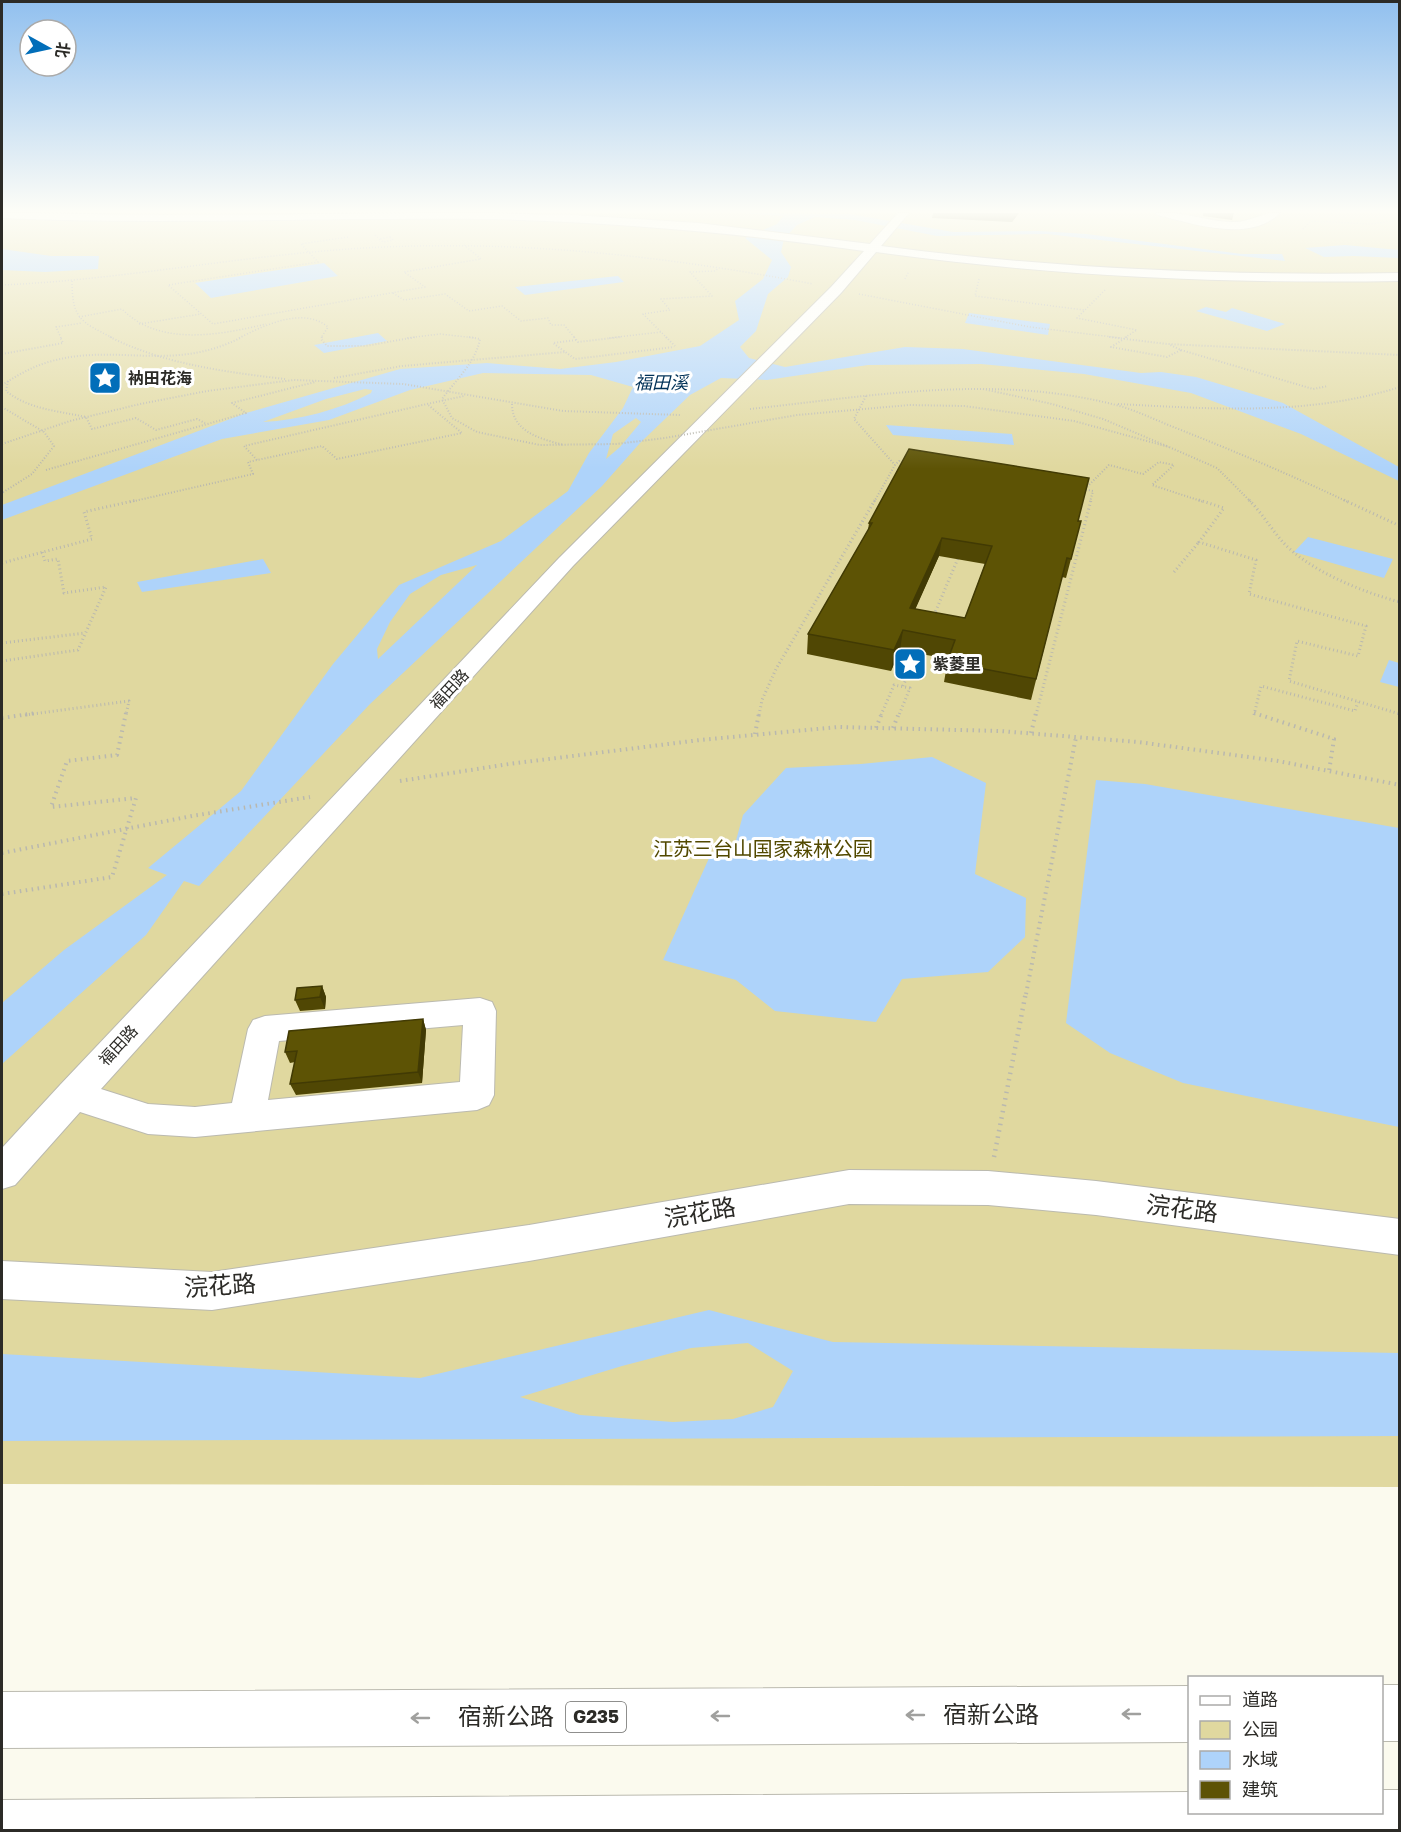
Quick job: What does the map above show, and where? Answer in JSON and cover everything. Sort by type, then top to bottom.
[{"type":"highway","points":[[1383,1713],[1400,1713]]},
{"type":"highway","name":"宿新公路","points":[[2,1720],[1188,1714]]},
{"type":"highway","points":[[2,1830],[1400,1820]]},
{"type":"street","name":"福田路","points":[[2,1173],[703,413],[736,391],[828,298]]},
{"type":"street","points":[[72,1095],[148,1119],[195,1122],[247,1118],[477,1095],[480,1011],[265,1029],[247,1118]]},
{"type":"street","name":"浣花路","points":[[2,1280],[212,1291],[529,1243],[849,1187],[988,1188],[1096,1198],[1400,1237]]},
{"type":"path","points":[[72,298],[72,303],[83,322],[142,353],[191,365],[294,380]]},
{"type":"path","points":[[183,298],[213,324],[361,298]]},
{"type":"path","points":[[451,298],[469,311],[502,306],[521,321],[548,318],[551,325],[564,324],[576,340]]},
{"type":"path","points":[[661,332],[553,343],[574,359],[675,346],[661,332],[643,314],[670,310],[661,299],[670,298]]},
{"type":"path","points":[[877,298],[957,315],[1167,344],[1400,355]]},
{"type":"path","points":[[994,298],[1084,310]]},
{"type":"path","points":[[1097,298],[1077,318],[1137,330],[1111,346],[1167,357],[1181,350]]},
{"type":"path","points":[[79,317],[122,309],[138,324],[166,332],[208,334],[285,320],[321,320],[328,327],[321,339],[327,346],[338,348],[441,333],[466,335],[480,339],[481,346],[476,355],[442,399],[452,418],[477,432],[508,440],[564,445],[636,442],[797,415],[909,405],[964,406],[1074,421],[1169,447]]},
{"type":"path","points":[[138,324],[201,314]]},
{"type":"path","points":[[2,354],[63,343],[56,327],[83,322]]},
{"type":"path","points":[[2,385],[38,365],[69,356],[181,357],[207,352],[266,324]]},
{"type":"path","points":[[1167,344],[1313,389],[1328,386]]},
{"type":"path","points":[[45,470],[246,412],[232,404],[321,380],[402,366],[565,352]]},
{"type":"path","points":[[2,444],[86,417],[207,392],[294,380],[342,380],[441,389],[512,404],[600,414],[703,413],[973,387],[1028,390],[1113,404],[1303,407],[1362,399],[1400,387]]},
{"type":"path","points":[[8,381],[6,392],[17,400],[61,413],[86,417]]},
{"type":"path","points":[[973,387],[1052,404],[1093,416],[1217,468],[1298,556],[1336,577],[1382,597],[1400,602]]},
{"type":"path","points":[[257,460],[244,446],[468,395]]},
{"type":"path","points":[[866,396],[854,419],[895,465]]},
{"type":"path","points":[[2,562],[92,539],[84,512],[253,474],[248,462],[322,446],[337,459],[462,433],[427,404]]},
{"type":"path","points":[[512,404],[510,413],[516,424],[532,434],[564,445]]},
{"type":"path","points":[[1113,404],[1254,458],[1400,526]]},
{"type":"path","points":[[2,407],[9,414],[30,422],[50,436],[54,446],[47,460],[32,474],[2,493]]},
{"type":"path","points":[[86,417],[92,429],[136,418],[156,430],[197,418],[205,423]]},
{"type":"path","points":[[755,735],[762,700],[776,669],[895,465],[899,460],[911,462]]},
{"type":"path","points":[[1084,489],[1108,465],[1143,474],[1159,462],[1174,465],[1152,485],[1224,508],[1174,572]]},
{"type":"path","points":[[1031,733],[1093,491],[1073,488]]},
{"type":"path","points":[[1198,542],[1256,560],[1249,594],[1366,626],[1358,656],[1297,640],[1289,681],[1400,714]]},
{"type":"path","points":[[2,662],[78,650],[106,587],[64,592],[58,558],[45,561],[42,552]]},
{"type":"path","points":[[932,618],[961,552]]},
{"type":"path","points":[[2,643],[86,632]]},
{"type":"path","points":[[903,687],[916,657]]},
{"type":"path","points":[[876,728],[894,685],[910,688],[893,729]]},
{"type":"path","points":[[1329,771],[1334,740],[1254,715],[1262,686],[1355,711],[1358,702]]},
{"type":"path","points":[[2,718],[129,701],[117,755],[67,761],[51,807],[136,798],[112,877],[2,894]]},
{"type":"path","points":[[2,853],[192,816],[509,764],[838,727],[1031,733],[1149,743],[1278,761],[1400,785]]},
{"type":"path","points":[[988,1188],[1076,737]]},
{"type":"green space","name":"江苏三台山国家森林公园","points":[[2,298],[1399,298],[1399,1487],[2,1484]]},
{"type":"water","name":"福田溪","points":[[738,298],[767,298],[756,331],[740,347],[749,358],[785,367],[905,347],[963,349],[1141,373],[1161,372],[1196,377],[1283,403],[1399,467],[1399,481],[1301,434],[1191,393],[1084,374],[981,364],[868,365],[767,380],[721,378],[690,395],[640,443],[602,486],[370,704],[199,886],[184,881],[146,935],[2,1064],[2,1003],[64,950],[167,875],[148,868],[241,791],[333,664],[399,585],[501,541],[568,491],[589,453],[623,408],[633,387],[591,375],[483,373],[410,390],[329,420],[222,439],[2,520],[2,505],[246,413],[400,369],[487,363],[560,369],[616,362],[700,346],[739,320],[735,301]],"holes":[[[365,389],[372,390],[371,393],[359,399],[332,409],[291,419],[263,422],[326,399]],[[636,418],[641,422],[620,447],[606,459],[613,434]],[[477,565],[378,659],[377,649],[390,622],[410,594],[441,575]]]},
{"type":"water","points":[[1206,307],[1226,312],[1232,308],[1285,324],[1267,331],[1196,311]]},
{"type":"water","points":[[969,313],[1050,324],[1048,335],[965,323]]},
{"type":"water","points":[[378,333],[387,341],[324,353],[314,345]]},
{"type":"water","points":[[886,425],[1012,434],[1014,445],[893,435]]},
{"type":"water","points":[[1308,537],[1393,559],[1384,578],[1294,552]]},
{"type":"water","points":[[263,559],[271,573],[142,592],[137,582]]},
{"type":"water","points":[[1389,660],[1399,663],[1399,687],[1380,682]]},
{"type":"water","points":[[932,757],[986,783],[975,874],[1026,898],[1025,937],[988,972],[902,979],[876,1022],[775,1011],[736,980],[663,960],[710,856],[732,855],[743,815],[786,768]]},
{"type":"water","points":[[1096,780],[1145,784],[1399,828],[1399,1127],[1183,1083],[1110,1053],[1066,1023]]},
{"type":"water","points":[[709,1310],[833,1342],[1399,1353],[1399,1436],[2,1441],[2,1354],[420,1378]],"holes":[[[748,1343],[793,1371],[773,1407],[733,1419],[673,1422],[580,1415],[520,1397],[691,1348]]]},
{"type":"building","points":[[909,449],[1089,478],[1071,559],[1067,558],[1036,679],[947,662],[955,640],[903,630],[894,650],[808,634],[872,523],[869,523]],"holes":[[[942,538],[992,546],[965,618],[910,608]]]},
{"type":"building","points":[[322,986],[320,997],[295,1000],[297,988]]},
{"type":"building","points":[[423,1019],[418,1072],[290,1084],[297,1051],[285,1052],[289,1031]]},
{"type":"place","name":"衲田花海","points":[[105,378]]},
{"type":"place","name":"紫菱里","points":[[910,664]]}]
